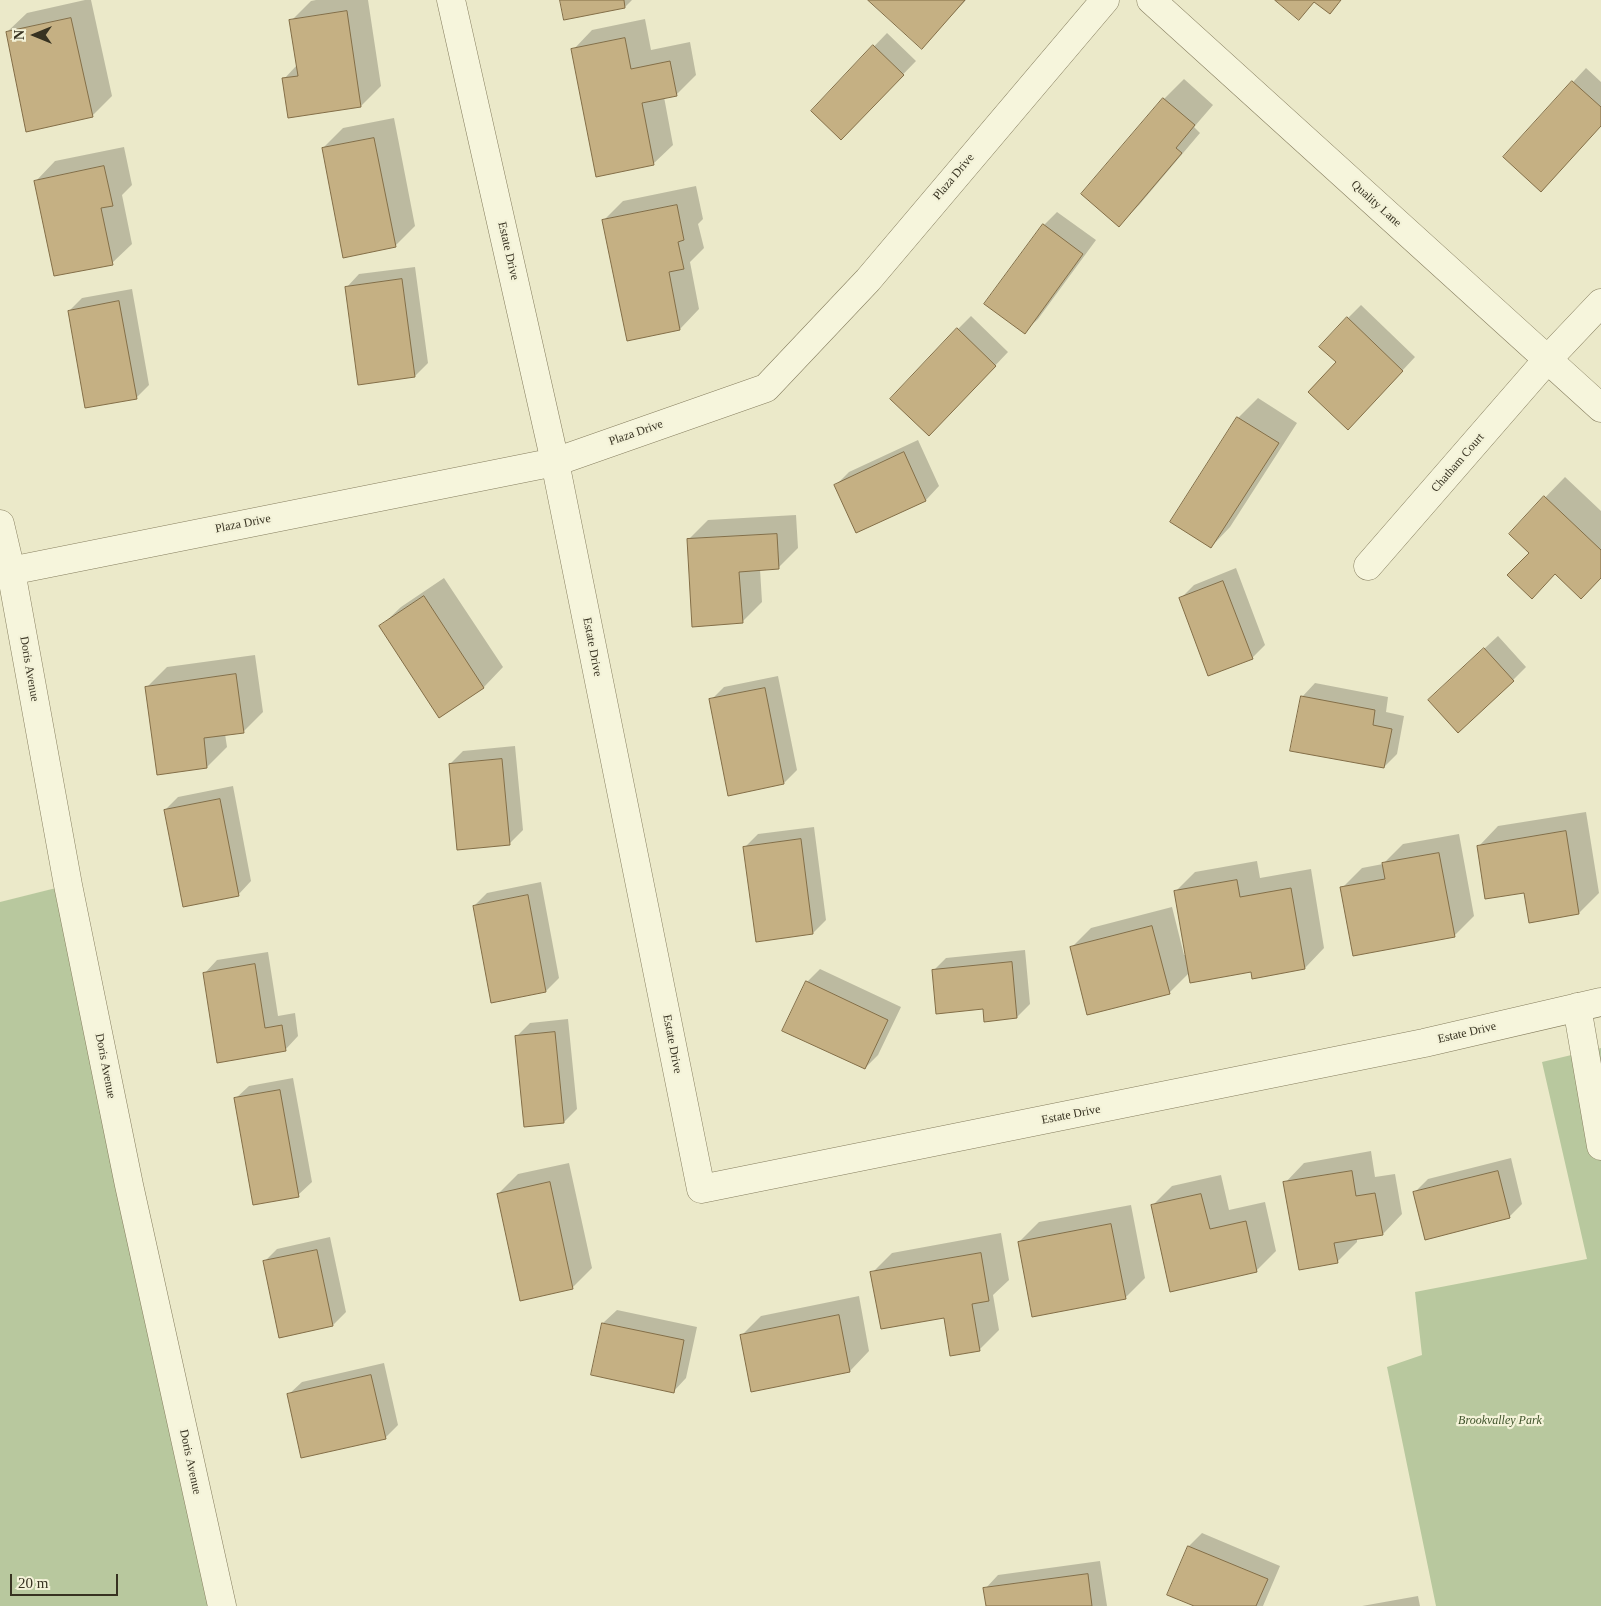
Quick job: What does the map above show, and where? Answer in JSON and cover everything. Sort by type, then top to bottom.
[{"type":"street","name":"Estate Drive","points":[[451,0],[555,462],[701,1189],[1424,1044],[1589,1004]]},
{"type":"street","name":"Plaza Drive","points":[[6,572],[555,462],[766,388],[868,280],[1105,0]]},
{"type":"street","name":"Quality Lane","points":[[1151,0],[1601,408]]},
{"type":"street","name":"Chatham Court","points":[[1368,566],[1547,360],[1601,303]]},
{"type":"street","name":"Doris Avenue","points":[[0,524],[6,572],[129,1185],[222,1606]]},
{"type":"street","points":[[1589,1004],[1601,1146]]},
{"type":"green space","points":[[68,885],[222,1606],[0,1606],[0,902]]},
{"type":"green space","name":"Brookvalley Park","points":[[1601,1048],[1601,1606],[1436,1606],[1387,1367],[1422,1355],[1415,1292],[1587,1259],[1542,1062]]},
{"type":"building","points":[[560,0],[624,0],[625,8],[564,20]]},
{"type":"building","points":[[868,0],[965,0],[922,49]]},
{"type":"building","points":[[1275,0],[1341,0],[1330,14],[1314,2],[1299,20]]},
{"type":"building","points":[[347,11],[361,107],[288,118],[282,78],[298,76],[289,20]]},
{"type":"building","points":[[71,18],[93,117],[26,132],[6,32]]},
{"type":"building","points":[[625,38],[631,69],[670,61],[677,96],[642,103],[654,165],[596,177],[571,49]]},
{"type":"building","points":[[873,45],[904,75],[841,140],[811,111]]},
{"type":"building","points":[[1572,81],[1601,107],[1601,126],[1541,192],[1503,157]]},
{"type":"building","points":[[1163,98],[1195,125],[1176,148],[1182,153],[1119,227],[1081,194]]},
{"type":"building","points":[[374,138],[396,247],[343,258],[322,148]]},
{"type":"building","points":[[104,166],[113,206],[101,208],[113,265],[54,276],[34,181]]},
{"type":"building","points":[[677,205],[684,240],[678,242],[684,269],[669,272],[680,330],[627,341],[602,220]]},
{"type":"building","points":[[1043,224],[1083,254],[1025,334],[984,304]]},
{"type":"building","points":[[402,279],[415,377],[358,385],[345,287]]},
{"type":"building","points":[[119,301],[137,399],[85,408],[68,311]]},
{"type":"building","points":[[1347,317],[1403,371],[1348,430],[1308,392],[1336,362],[1319,347]]},
{"type":"building","points":[[957,328],[996,366],[929,436],[890,399]]},
{"type":"building","points":[[1237,417],[1279,443],[1211,548],[1170,522]]},
{"type":"building","points":[[904,452],[926,501],[856,533],[834,485]]},
{"type":"building","points":[[1544,496],[1601,550],[1601,578],[1581,599],[1555,574],[1532,599],[1507,575],[1529,553],[1509,534]]},
{"type":"building","points":[[777,534],[779,569],[739,572],[743,623],[692,627],[687,539]]},
{"type":"building","points":[[1223,581],[1253,659],[1208,676],[1179,598]]},
{"type":"building","points":[[424,596],[484,688],[439,718],[379,626]]},
{"type":"building","points":[[1484,648],[1514,681],[1458,733],[1428,700]]},
{"type":"building","points":[[236,674],[244,733],[204,738],[207,768],[157,775],[145,687]]},
{"type":"building","points":[[765,688],[784,784],[728,796],[709,699]]},
{"type":"building","points":[[1301,696],[1375,710],[1373,725],[1392,729],[1384,768],[1290,751]]},
{"type":"building","points":[[502,759],[510,845],[457,850],[449,764]]},
{"type":"building","points":[[220,799],[239,896],[183,907],[164,810]]},
{"type":"building","points":[[1566,831],[1579,914],[1529,923],[1524,893],[1485,899],[1477,846]]},
{"type":"building","points":[[801,839],[813,934],[756,942],[743,847]]},
{"type":"building","points":[[1439,853],[1455,937],[1353,956],[1340,887],[1385,879],[1382,863]]},
{"type":"building","points":[[1237,880],[1240,897],[1291,888],[1305,969],[1252,979],[1251,972],[1190,983],[1174,891]]},
{"type":"building","points":[[528,895],[546,992],[491,1003],[473,906]]},
{"type":"building","points":[[1152,926],[1170,994],[1087,1015],[1070,947]]},
{"type":"building","points":[[1012,962],[1017,1018],[984,1022],[983,1009],[936,1014],[932,970]]},
{"type":"building","points":[[255,964],[265,1028],[282,1025],[286,1051],[217,1063],[203,973]]},
{"type":"building","points":[[806,981],[888,1020],[865,1069],[782,1031]]},
{"type":"building","points":[[555,1032],[564,1123],[524,1127],[515,1036]]},
{"type":"building","points":[[280,1090],[299,1197],[253,1205],[234,1098]]},
{"type":"building","points":[[1352,1171],[1356,1196],[1375,1193],[1383,1235],[1334,1243],[1338,1263],[1299,1270],[1283,1182]]},
{"type":"building","points":[[1498,1171],[1510,1218],[1425,1240],[1413,1192]]},
{"type":"building","points":[[550,1182],[573,1289],[520,1301],[497,1194]]},
{"type":"building","points":[[1201,1194],[1210,1229],[1246,1221],[1257,1272],[1170,1292],[1151,1205]]},
{"type":"building","points":[[1111,1224],[1126,1299],[1032,1317],[1018,1242]]},
{"type":"building","points":[[317,1250],[333,1326],[279,1338],[263,1261]]},
{"type":"building","points":[[981,1253],[989,1301],[972,1304],[980,1351],[950,1356],[944,1318],[881,1329],[870,1272]]},
{"type":"building","points":[[839,1315],[850,1372],[751,1392],[740,1335]]},
{"type":"building","points":[[602,1323],[684,1340],[674,1393],[591,1375]]},
{"type":"building","points":[[371,1375],[386,1439],[301,1458],[287,1394]]},
{"type":"building","points":[[1188,1546],[1268,1579],[1256,1606],[1194,1606],[1167,1595]]},
{"type":"building","points":[[1088,1574],[1092,1606],[986,1606],[983,1588]]}]
